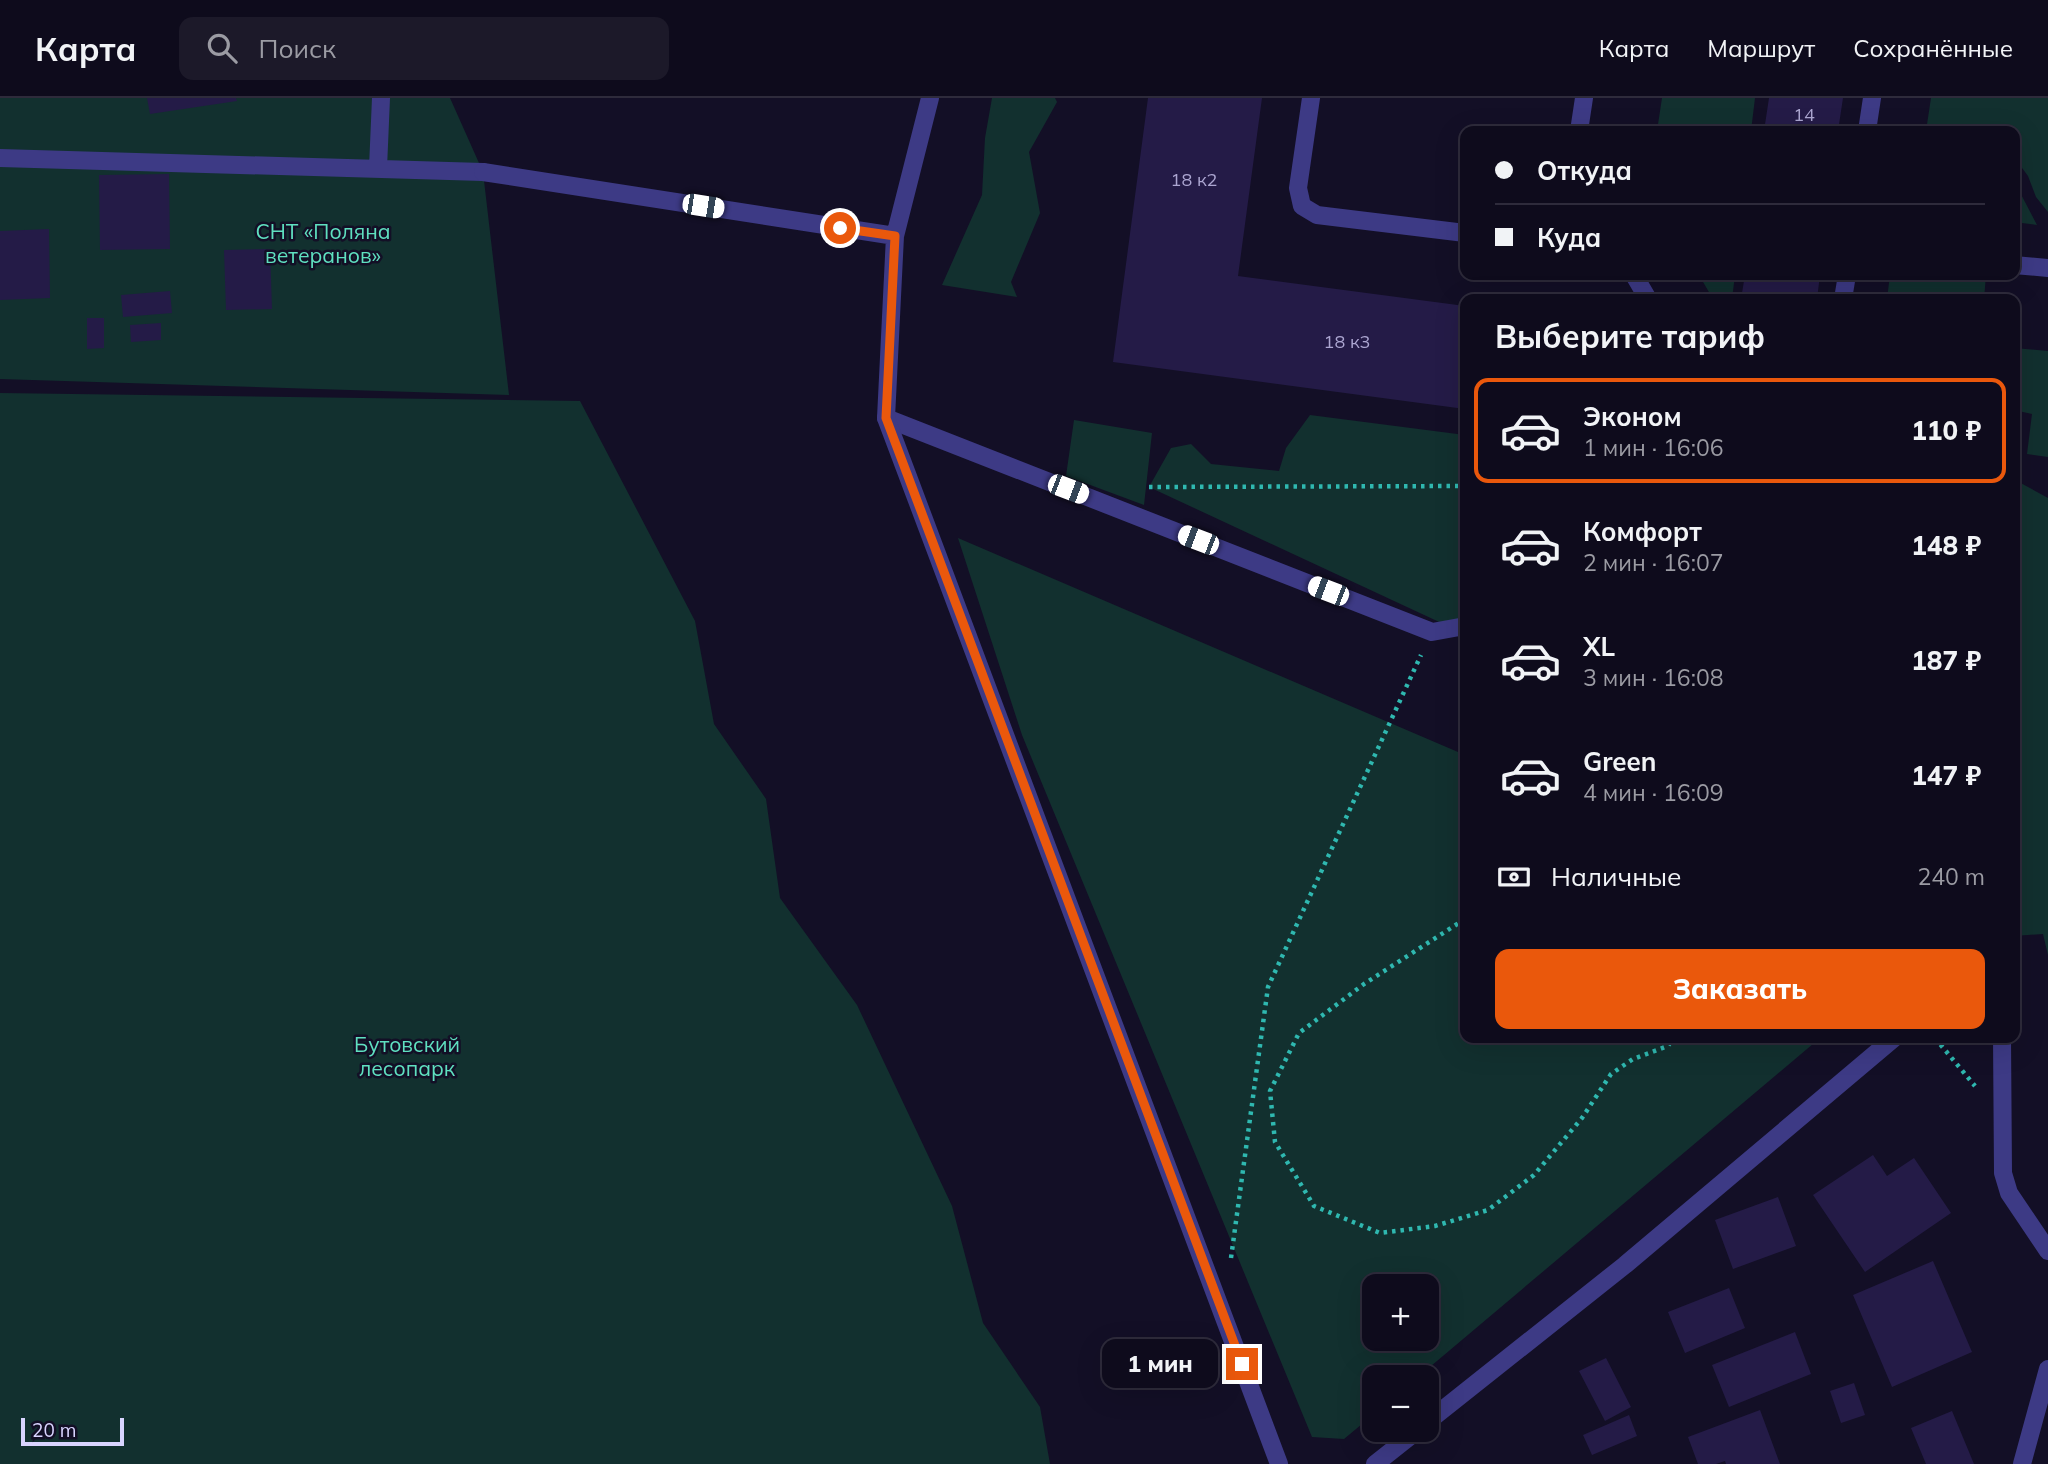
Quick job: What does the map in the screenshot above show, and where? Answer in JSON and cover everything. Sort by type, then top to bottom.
[{"type":"street","points":[[378,169],[381,98]]},
{"type":"street","points":[[930,98],[895,236],[886,418],[1279,1464]]},
{"type":"street","points":[[1311,98],[1298,188],[1302,206],[1317,215],[1460,232]]},
{"type":"street","points":[[1580,126],[1584,98]]},
{"type":"street","points":[[1868,126],[1872,98]]},
{"type":"street","points":[[0,158],[483,172],[895,236]]},
{"type":"street","points":[[2020,266],[2048,268]]},
{"type":"street","points":[[886,418],[1432,632],[1460,627]]},
{"type":"street","points":[[1439,1413],[1625,1265],[1888,1043]]},
{"type":"street","points":[[2002,1043],[2005,1182],[2048,1251]]},
{"type":"street","points":[[2022,1464],[2048,1369]]},
{"type":"street","points":[[1375,1464],[1403,1442]]},
{"type":"path","points":[[1149,487],[1460,486]]},
{"type":"path","points":[[1231,1260],[1268,987],[1432,632]]},
{"type":"path","points":[[1460,922],[1364,984],[1299,1034],[1270,1091],[1275,1142],[1314,1206],[1380,1233],[1435,1226],[1488,1210],[1534,1175],[1582,1118],[1611,1074],[1633,1059],[1670,1043]]},
{"type":"path","points":[[1939,1043],[2003,1119]]},
{"type":"green space","name":"СНТ «Поляна ветеранов»","points":[[0,98],[450,98],[483,172],[509,395],[0,379]]},
{"type":"green space","points":[[992,98],[1055,98],[1057,102],[1029,152],[1040,213],[1011,282],[1017,297],[942,285],[982,195],[985,138]]},
{"type":"green space","points":[[1662,98],[1755,98],[1752,126],[1658,126]]},
{"type":"green space","points":[[1931,98],[2048,98],[2048,212],[2036,197],[2028,176],[2020,165],[2020,126],[1927,126]]},
{"type":"green space","points":[[2020,192],[2037,225],[2020,223]]},
{"type":"green space","points":[[1702,280],[1734,280],[1733,294],[1710,294]]},
{"type":"green space","points":[[1889,280],[1986,280],[1984,294],[1888,294]]},
{"type":"green space","points":[[2020,349],[2048,351],[2048,457],[2027,454],[2032,414],[2020,411]]},
{"type":"green space","name":"Бутовский лесопарк","points":[[0,393],[580,401],[695,621],[714,724],[766,799],[780,898],[857,1005],[952,1206],[983,1323],[1040,1407],[1050,1464],[0,1464]]},
{"type":"green space","points":[[1310,415],[1460,434],[1460,632],[1149,487],[1171,448],[1191,444],[1211,464],[1279,471],[1286,448]]},
{"type":"green space","points":[[1074,420],[1152,433],[1144,505],[1066,476]]},
{"type":"green space","points":[[2020,483],[2048,498],[2048,955],[2043,934],[2020,936]]},
{"type":"green space","points":[[958,538],[1460,753],[1460,1043],[1814,1043],[1432,1365],[1362,1365],[1362,1424],[1344,1439],[1312,1437],[1022,735]]},
{"type":"building","points":[[147,98],[236,98],[237,101],[150,114]]},
{"type":"building","points":[[1148,98],[1262,98],[1238,276],[1460,305],[1460,408],[1113,362]]},
{"type":"building","points":[[1769,98],[1843,98],[1839,126],[1765,126]]},
{"type":"building","points":[[169,174],[170,249],[100,250],[99,175]]},
{"type":"building","points":[[49,229],[50,298],[0,300],[0,231]]},
{"type":"building","points":[[270,249],[272,309],[226,310],[224,250]]},
{"type":"building","points":[[1744,280],[1819,280],[1818,294],[1742,294]]},
{"type":"building","points":[[170,291],[172,313],[123,317],[121,295]]},
{"type":"building","points":[[87,318],[104,318],[104,348],[87,349]]},
{"type":"building","points":[[161,323],[161,340],[131,342],[130,325]]},
{"type":"building","points":[[1873,1155],[1887,1176],[1914,1158],[1951,1213],[1865,1272],[1813,1195]]},
{"type":"building","points":[[1778,1197],[1796,1246],[1733,1269],[1715,1220]]},
{"type":"building","points":[[1933,1261],[1972,1352],[1892,1387],[1853,1295]]},
{"type":"building","points":[[1729,1288],[1745,1328],[1685,1353],[1668,1312]]},
{"type":"building","points":[[1795,1332],[1811,1374],[1729,1407],[1712,1365]]},
{"type":"building","points":[[1606,1358],[1631,1407],[1605,1421],[1579,1371]]},
{"type":"building","points":[[1854,1383],[1865,1415],[1841,1423],[1830,1391]]},
{"type":"building","points":[[1760,1410],[1780,1464],[1726,1464],[1725,1461],[1698,1464],[1688,1437]]},
{"type":"building","points":[[1952,1411],[1974,1464],[1926,1464],[1911,1428]]},
{"type":"building","points":[[1629,1415],[1637,1436],[1592,1455],[1583,1435]]},
{"type":"route","points":[[840,228],[895,236],[886,418],[1242,1364]]}]
